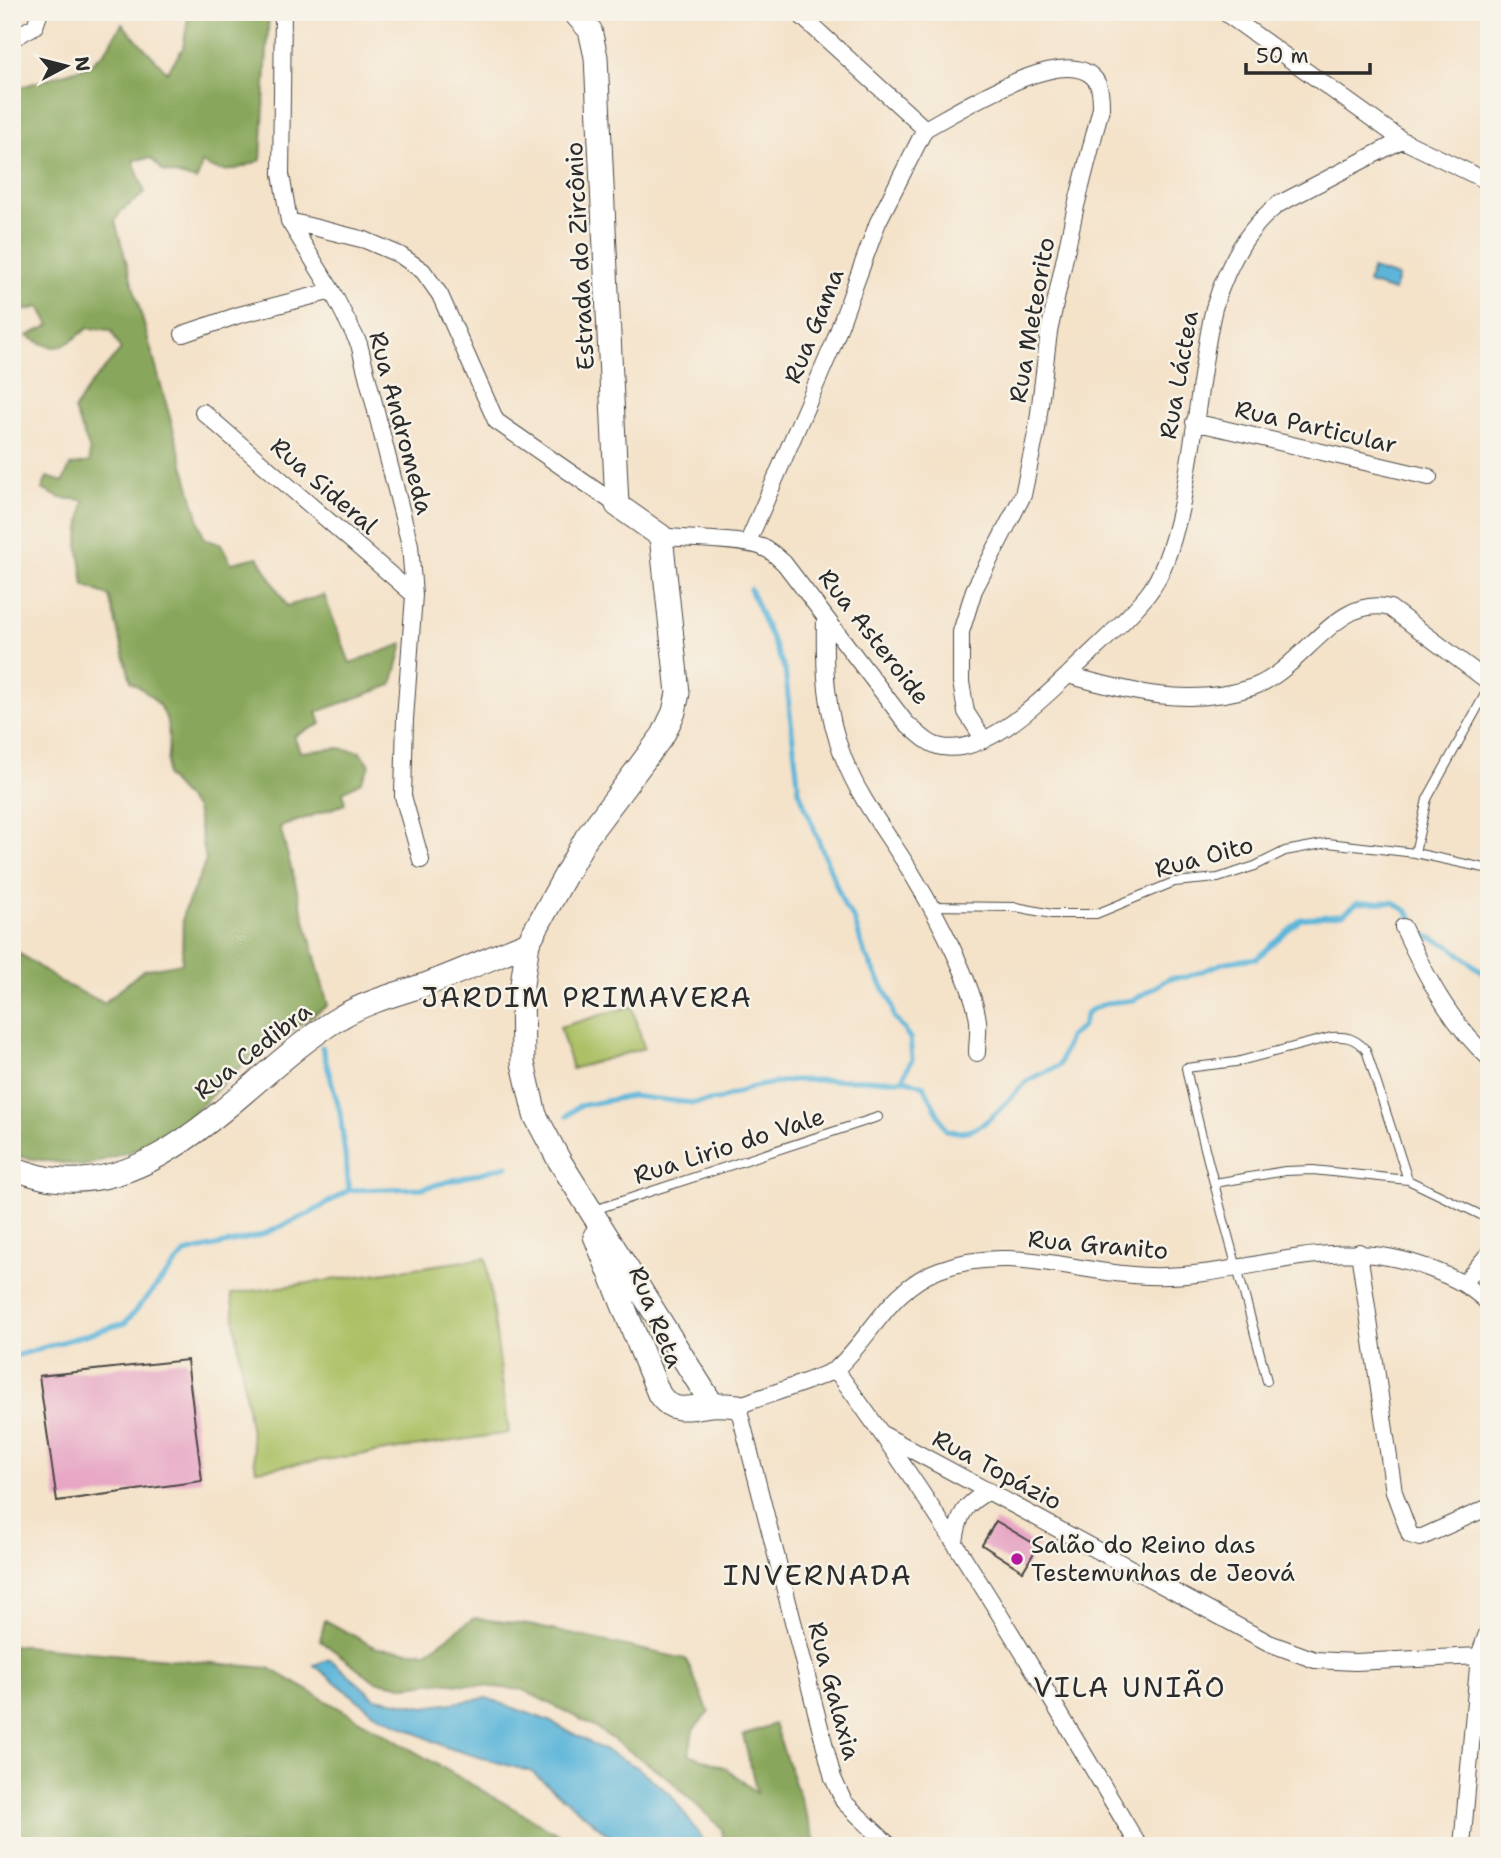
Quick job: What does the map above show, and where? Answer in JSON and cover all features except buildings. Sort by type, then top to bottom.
[{"type":"street","points":[[12,39],[35,26],[40,12]]},
{"type":"street","name":"Rua Andromeda","points":[[283,12],[281,174],[289,221],[332,291],[359,344],[373,390],[410,545],[414,595],[405,719],[403,796],[421,860]]},
{"type":"street","name":"Estrada do Zircônio","points":[[574,12],[591,21],[594,43],[603,157],[617,505]]},
{"type":"street","points":[[797,12],[925,130]]},
{"type":"street","points":[[1224,12],[1402,139],[1489,182]]},
{"type":"street","name":"Rua Meteorito","points":[[925,130],[1008,84],[1049,71],[1079,69],[1094,77],[1100,91],[1101,108],[1074,210],[1049,332],[1037,429],[1023,495],[974,590],[961,632],[961,682],[966,712],[984,740]]},
{"type":"street","name":"Rua Gama","points":[[748,542],[833,345],[878,222],[925,130]]},
{"type":"street","name":"Rua Láctea","points":[[1068,675],[1149,593],[1170,549],[1183,490],[1214,307],[1220,287],[1255,226],[1279,204],[1402,139]]},
{"type":"street","points":[[289,221],[365,240],[400,256],[423,271],[440,295],[496,421],[617,505]]},
{"type":"street","points":[[183,334],[239,315],[332,291]]},
{"type":"street","name":"Rua Sideral","points":[[203,412],[414,595]]},
{"type":"street","name":"Rua Particular","points":[[1194,422],[1429,477]]},
{"type":"street","name":"Rua Asteroide","points":[[617,505],[661,536],[690,541],[748,542],[766,548],[784,563],[906,723],[930,743],[943,747],[960,747],[984,740],[1006,727],[1068,675]]},
{"type":"street","points":[[528,943],[586,838],[663,735],[674,712],[678,693],[675,647],[661,536]]},
{"type":"street","points":[[1068,675],[1127,692],[1163,697],[1212,696],[1252,687],[1278,676],[1342,616],[1373,603],[1390,608],[1489,682]]},
{"type":"street","points":[[825,617],[825,687],[829,713],[844,760],[860,795],[930,906],[975,1006],[978,1022],[977,1053]]},
{"type":"street","points":[[1403,927],[1422,968],[1448,1010],[1489,1058]]},
{"type":"street","name":"Rua Cedibra","points":[[12,1168],[54,1180],[92,1179],[120,1173],[149,1161],[172,1149],[292,1049],[343,1015],[528,943]]},
{"type":"street","name":"Rua Reta","points":[[528,943],[522,984],[523,1063],[535,1115],[588,1207],[712,1404]]},
{"type":"street","name":"Rua Reta","points":[[588,1207],[659,1394],[666,1405],[679,1409],[712,1404],[738,1406]]},
{"type":"street","points":[[1359,1252],[1394,1492],[1403,1522],[1410,1535],[1420,1538],[1489,1507]]},
{"type":"street","name":"Rua Granito","points":[[738,1406],[835,1370],[907,1286],[939,1269],[976,1261],[1021,1260],[1147,1276],[1200,1274],[1308,1254],[1359,1252],[1405,1259],[1472,1287],[1489,1304]]},
{"type":"street","points":[[1464,1283],[1489,1253]]},
{"type":"street","points":[[835,1370],[884,1436],[955,1542],[1139,1846]]},
{"type":"street","name":"Rua Galaxia","points":[[738,1406],[833,1778],[844,1801],[890,1846]]},
{"type":"street","name":"Rua Topázio","points":[[884,1436],[1269,1643],[1315,1660],[1355,1662],[1479,1656]]},
{"type":"street","points":[[955,1542],[963,1508],[989,1491]]},
{"type":"street","points":[[1462,1846],[1479,1656],[1488,1631]]},
{"type":"lane","points":[[1415,853],[1427,799],[1489,687]]},
{"type":"lane","name":"Rua Oito","points":[[930,906],[1016,907],[1052,914],[1096,914],[1174,882],[1218,878],[1255,866],[1285,851],[1328,844],[1415,853],[1489,869]]},
{"type":"lane","points":[[1267,1381],[1238,1266],[1200,1134],[1186,1068],[1236,1062],[1331,1037],[1347,1036],[1358,1041],[1366,1050],[1408,1180]]},
{"type":"lane","name":"Rua Lirio do Vale","points":[[588,1207],[878,1116]]},
{"type":"lane","points":[[1215,1184],[1285,1171],[1313,1170],[1408,1180],[1489,1219]]},
{"type":"green space","points":[[189,12],[269,12],[261,160],[224,171],[202,163],[197,180],[163,171],[151,158],[133,160],[145,193],[121,211],[115,221],[204,539],[221,544],[231,563],[258,557],[287,606],[324,595],[350,663],[403,644],[392,685],[317,712],[321,724],[294,736],[300,752],[339,748],[360,752],[370,765],[361,782],[343,792],[345,804],[280,827],[328,1005],[246,1061],[188,1119],[134,1150],[84,1166],[21,1157],[12,1149],[12,948],[60,982],[104,1003],[143,970],[182,963],[183,914],[206,861],[196,809],[166,776],[169,733],[163,711],[156,701],[131,682],[109,596],[84,585],[78,544],[84,500],[60,498],[42,489],[47,477],[63,482],[70,466],[90,462],[89,448],[74,410],[90,385],[121,350],[111,330],[88,328],[65,345],[46,345],[27,336],[50,325],[40,307],[12,313],[12,90],[88,66],[104,53],[122,24],[167,72],[183,48]]},
{"type":"green space","points":[[632,1006],[644,1048],[572,1069],[560,1027]]},
{"type":"green space","points":[[486,1258],[509,1433],[256,1470],[231,1294]]},
{"type":"green space","points":[[637,1294],[673,1365],[671,1371],[662,1372]]},
{"type":"green space","points":[[474,1618],[529,1625],[686,1659],[709,1712],[693,1730],[689,1754],[726,1768],[757,1793],[743,1735],[774,1724],[817,1846],[723,1846],[722,1829],[667,1777],[592,1725],[523,1690],[439,1682],[406,1686],[375,1681],[320,1640],[325,1620],[376,1648],[427,1652]]},
{"type":"green space","points":[[12,1645],[269,1668],[579,1846],[12,1846]]},
{"type":"water","points":[[1372,269],[1398,277],[1394,291],[1368,283]]},
{"type":"water","points":[[330,1659],[375,1698],[425,1707],[487,1698],[549,1721],[637,1767],[671,1795],[707,1846],[622,1846],[532,1772],[448,1748],[374,1713],[314,1665]]},
{"type":"waterway","points":[[750,589],[785,670],[799,791],[845,907],[854,919],[864,952],[891,1002],[894,1017],[910,1038],[912,1059],[902,1080]]},
{"type":"waterway","points":[[567,1116],[579,1106],[631,1096],[693,1103],[717,1100],[753,1087],[791,1080],[908,1080],[924,1086],[946,1130],[970,1130],[990,1119],[1028,1080],[1059,1066],[1069,1037],[1082,1027],[1087,1012],[1106,1003],[1134,1000],[1170,978],[1187,977],[1226,962],[1257,958],[1301,919],[1343,914],[1357,903],[1393,902],[1407,911],[1423,934],[1450,946],[1489,978]]},
{"type":"waterway","points":[[322,1047],[340,1112],[349,1190]]},
{"type":"waterway","points":[[12,1357],[125,1323],[185,1253],[259,1236],[309,1214],[349,1190],[424,1188],[507,1166]]},
{"type":"place","name":"Salão do Reino das Testemunhas de Jeová","points":[[1017,1559]]},
{"type":"district","name":"JARDIM PRIMAVERA","points":[[587,997]]},
{"type":"district","name":"INVERNADA","points":[[818,1575]]},
{"type":"district","name":"VILA UNIÃO","points":[[1130,1687]]}]
